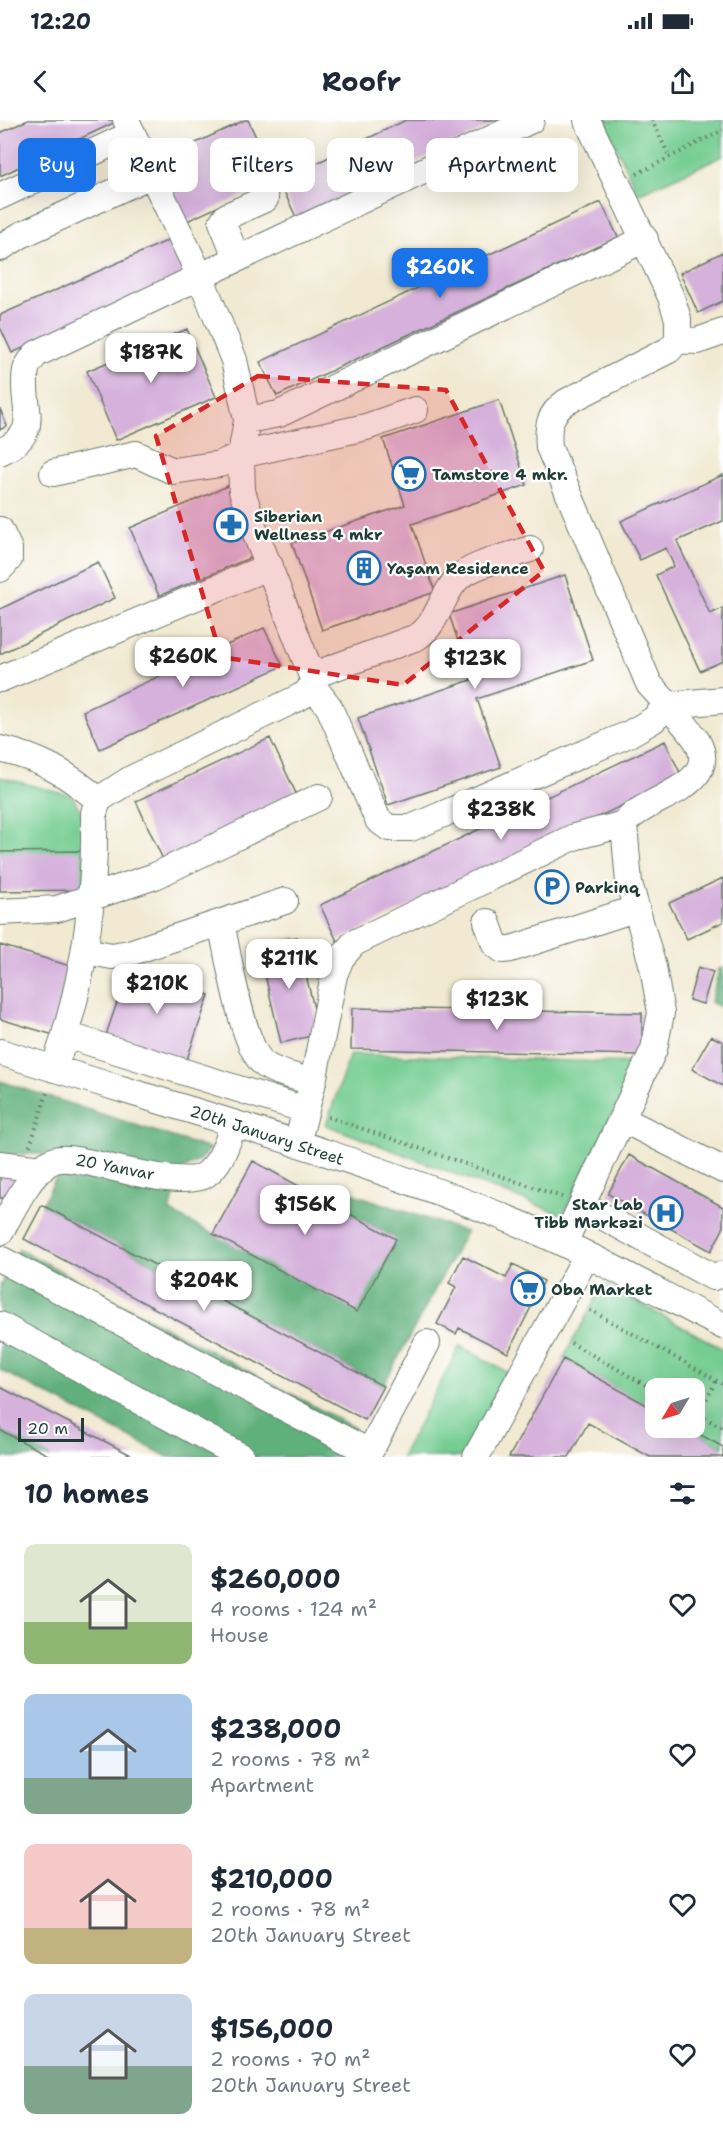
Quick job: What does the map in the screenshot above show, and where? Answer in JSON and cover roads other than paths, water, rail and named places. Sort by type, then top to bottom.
[{"type":"street","points":[[0,452],[22,440],[28,428],[26,369],[36,354],[531,120]]},
{"type":"street","points":[[297,1144],[313,1082],[334,975],[341,958],[354,943],[574,837],[624,824],[636,811],[688,785],[699,772],[701,754],[698,742],[649,684],[549,447],[547,432],[555,410],[566,402],[669,350],[678,340],[678,319],[671,297],[587,120]]},
{"type":"street","points":[[0,196],[129,127]]},
{"type":"street","points":[[0,248],[21,235],[114,192]]},
{"type":"street","points":[[159,192],[200,276],[234,360],[247,420],[240,455],[242,491],[313,680],[329,707],[378,820],[389,828],[411,828],[629,734],[653,720],[668,705],[723,700]]},
{"type":"street","points":[[237,259],[222,222],[227,216],[265,199]]},
{"type":"street","points":[[247,420],[279,414],[645,239]]},
{"type":"street","points":[[678,340],[697,342],[723,332]]},
{"type":"street","points":[[53,473],[136,454],[152,458],[174,471],[220,464],[240,455],[328,437],[415,410]]},
{"type":"street","points":[[0,530],[9,549],[9,559],[0,569]]},
{"type":"street","points":[[54,1069],[66,1035],[85,951],[92,898],[94,813],[98,800],[131,779],[300,698],[313,680],[417,637],[427,631],[458,577],[472,569],[530,549]]},
{"type":"street","points":[[0,679],[270,566]]},
{"type":"street","points":[[0,749],[45,763],[71,776],[98,800]]},
{"type":"street","points":[[0,912],[57,909],[155,876],[320,797]]},
{"type":"street","points":[[564,1244],[654,1049],[661,1013],[653,967],[629,883],[624,824]]},
{"type":"street","points":[[85,951],[112,956],[129,953],[285,901]]},
{"type":"street","points":[[487,922],[495,944],[503,950],[636,909]]},
{"type":"street","points":[[221,923],[246,1034],[254,1052],[264,1065],[313,1082]]},
{"type":"street","points":[[66,1035],[306,1110]]},
{"type":"street","name":"20th January Street","points":[[0,1052],[297,1144],[427,1188],[564,1244],[723,1326]]},
{"type":"street","points":[[622,1119],[723,1170]]},
{"type":"street","name":"20 Yanvar","points":[[22,1166],[67,1158],[170,1178],[198,1179],[205,1175],[223,1155],[234,1124]]},
{"type":"street","points":[[0,1232],[22,1166]]},
{"type":"street","points":[[582,1205],[714,1276],[723,1274]]},
{"type":"street","points":[[476,1457],[587,1255]]},
{"type":"street","points":[[0,1260],[368,1454],[427,1343]]},
{"type":"street","points":[[0,1325],[242,1457]]},
{"type":"place","name":"Tamstore 4 mkr.","points":[[409,474]]},
{"type":"place","name":"Siberian Wellness 4 mkr","points":[[231,525]]},
{"type":"place","name":"Yaşam Residence","points":[[364,568]]},
{"type":"place","name":"Parkinq","points":[[552,887]]},
{"type":"place","name":"Star Lab Tibb Mәrkәzi","points":[[666,1213]]},
{"type":"place","name":"Oba Market","points":[[528,1289]]}]
